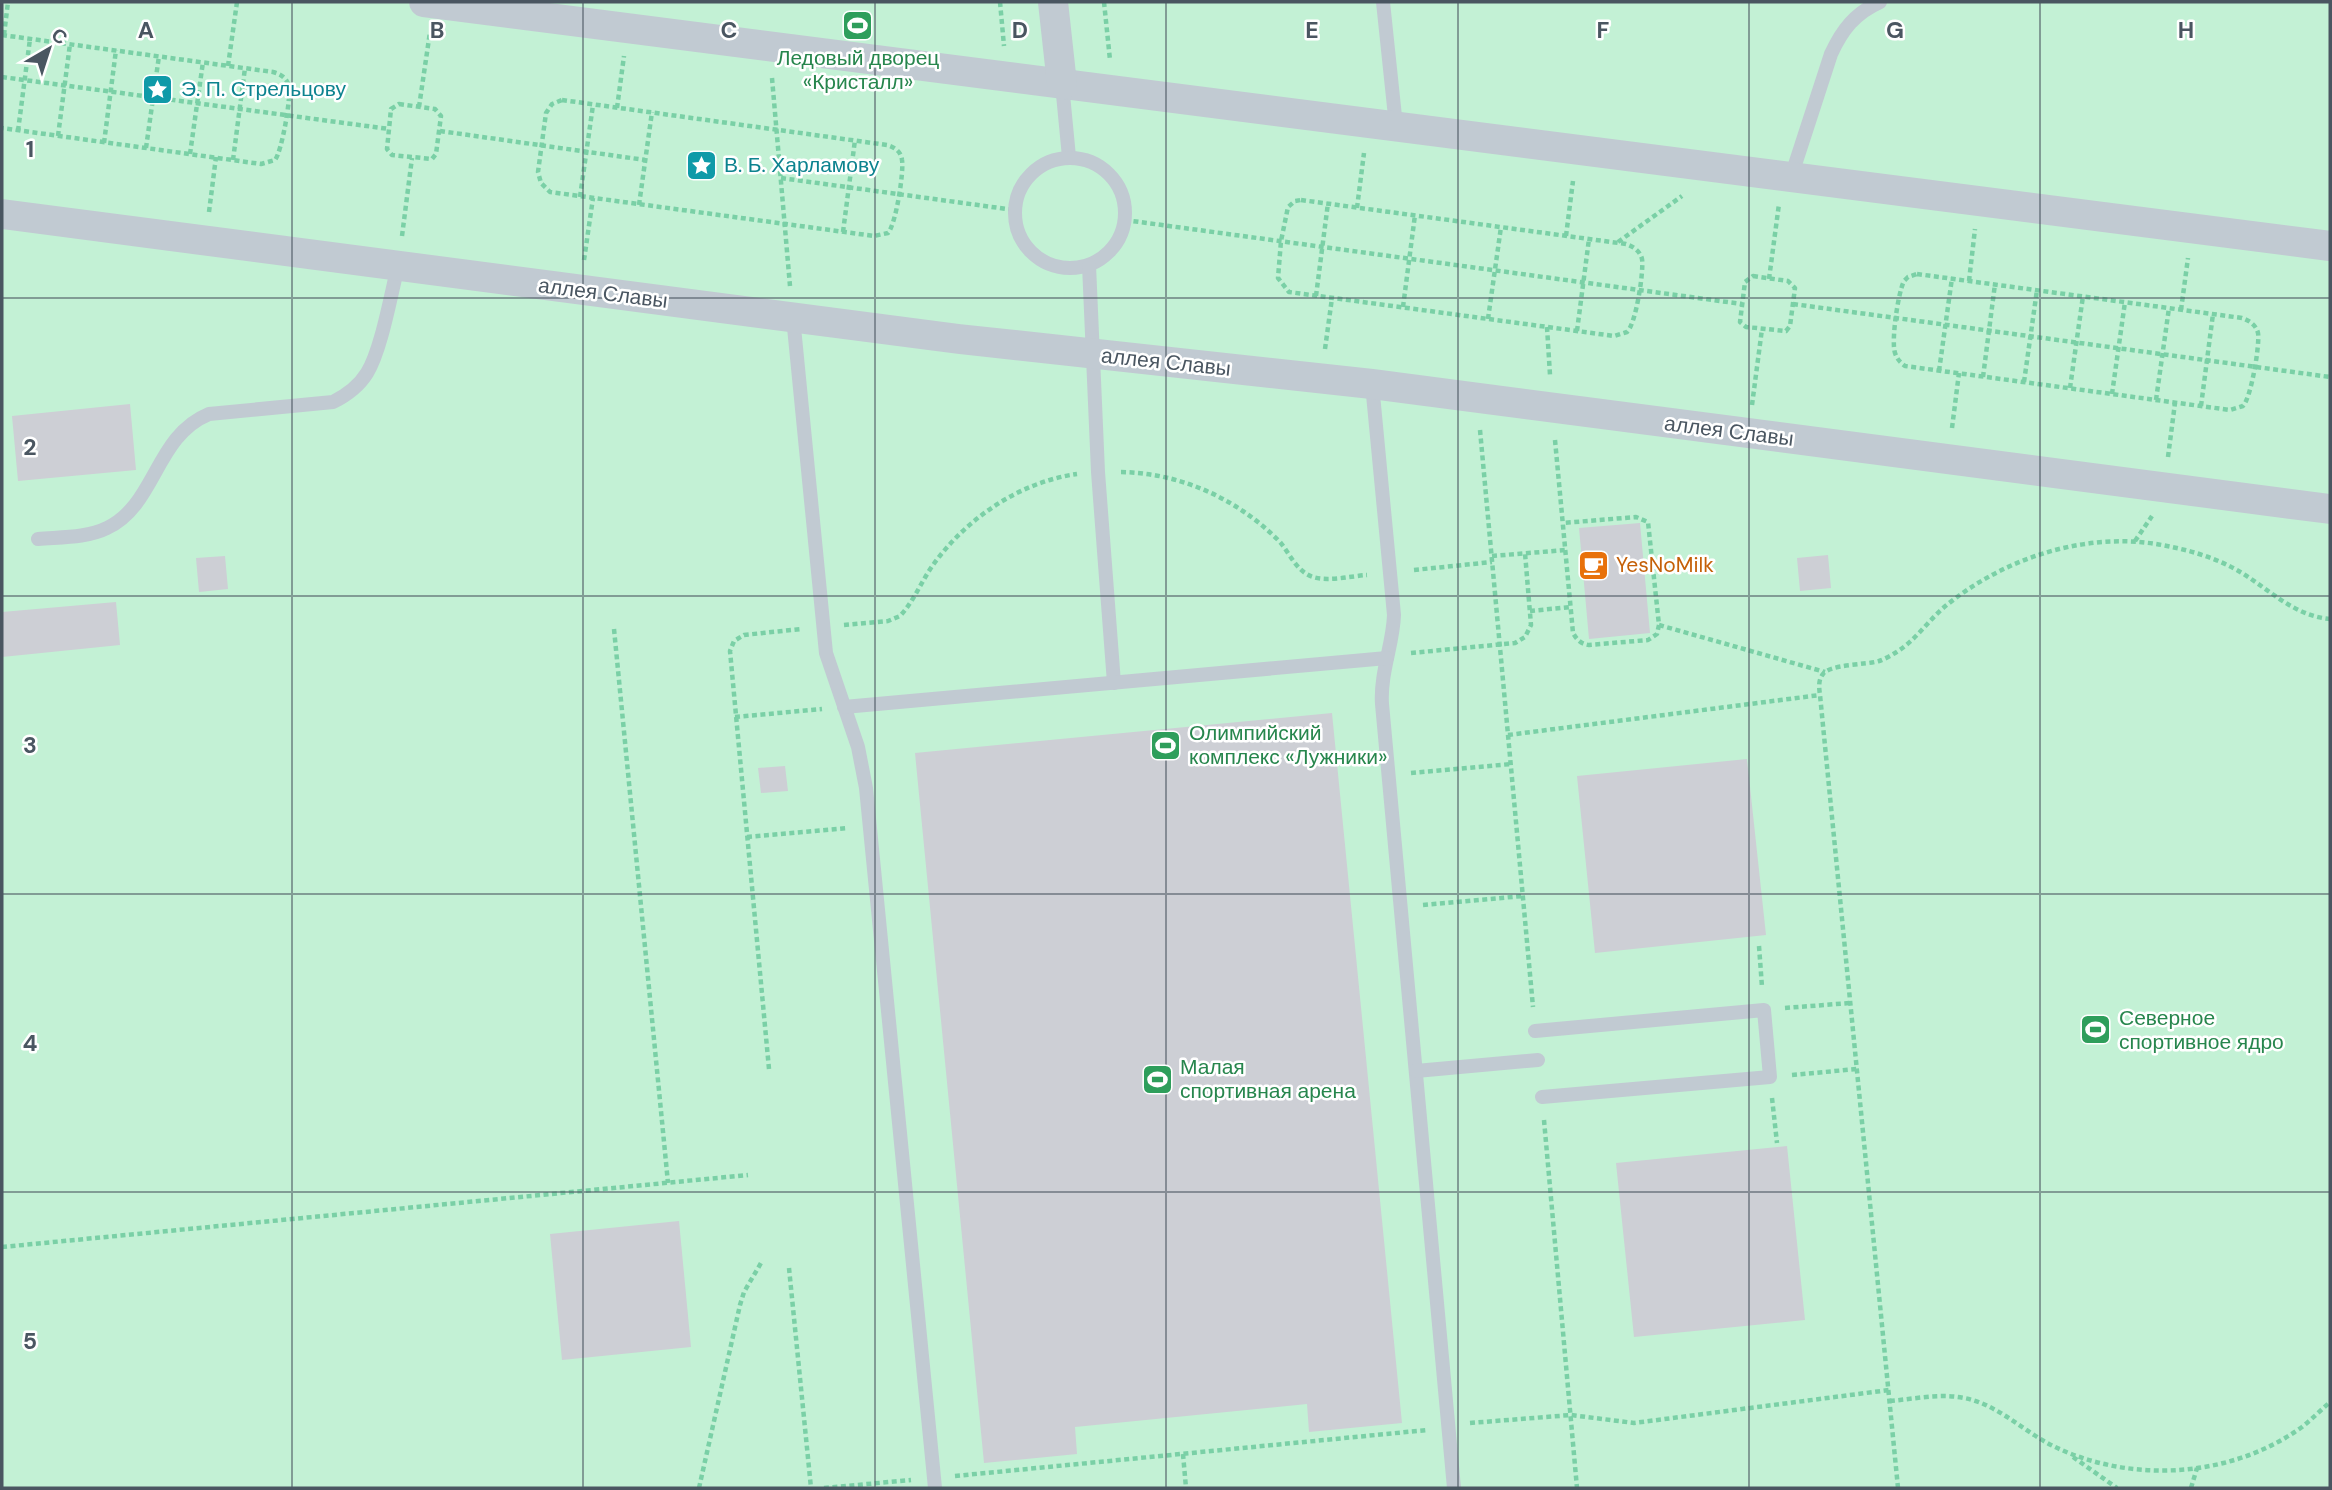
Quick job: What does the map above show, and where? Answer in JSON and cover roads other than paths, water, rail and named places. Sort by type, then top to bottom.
[{"type":"street","points":[[429,2],[2330,246]]},
{"type":"street","points":[[1054,2],[1062,83]]},
{"type":"street","name":"аллея Славы","points":[[2,215],[793,317],[1093,354],[1372,384],[2330,509]]},
{"type":"lane","points":[[1382,125],[1383,2]]},
{"type":"lane","points":[[1787,176],[1839,36],[1858,15],[1880,2]]},
{"type":"lane","points":[[1062,83],[1069,158]]},
{"type":"lane","points":[[1069,158],[1085,159],[1099,166],[1111,176],[1120,189],[1125,204],[1121,235],[1113,248],[1089,265],[1073,268],[1043,262],[1031,252],[1021,240],[1014,210],[1019,190],[1031,173],[1049,162],[1069,158]]},
{"type":"lane","points":[[1089,265],[1098,472],[1114,683]]},
{"type":"lane","points":[[38,539],[93,534],[116,524],[135,504],[176,437],[199,418],[209,414],[333,402],[344,396],[359,384],[372,365],[398,266]]},
{"type":"lane","points":[[793,317],[826,653],[864,773],[935,1483]]},
{"type":"lane","points":[[1372,384],[1394,615],[1382,693],[1454,1488]]},
{"type":"lane","points":[[844,707],[1387,656]]},
{"type":"lane","points":[[1535,1031],[1765,1010],[1770,1077],[1542,1097]]},
{"type":"lane","points":[[1416,1071],[1538,1060]]},
{"type":"place","name":"Ледовый дворец «Кристалл»","points":[[858,26]]},
{"type":"place","name":"Э. П. Стрельцову","points":[[158,89]]},
{"type":"place","name":"В. Б. Харламову","points":[[701,165]]},
{"type":"place","name":"YesNoMilk","points":[[1593,565]]},
{"type":"place","name":"Олимпийский комплекс «Лужники»","points":[[1166,745]]},
{"type":"place","name":"Северное спортивное ядро","points":[[2096,1030]]},
{"type":"place","name":"Малая спортивная арена","points":[[1157,1079]]}]
